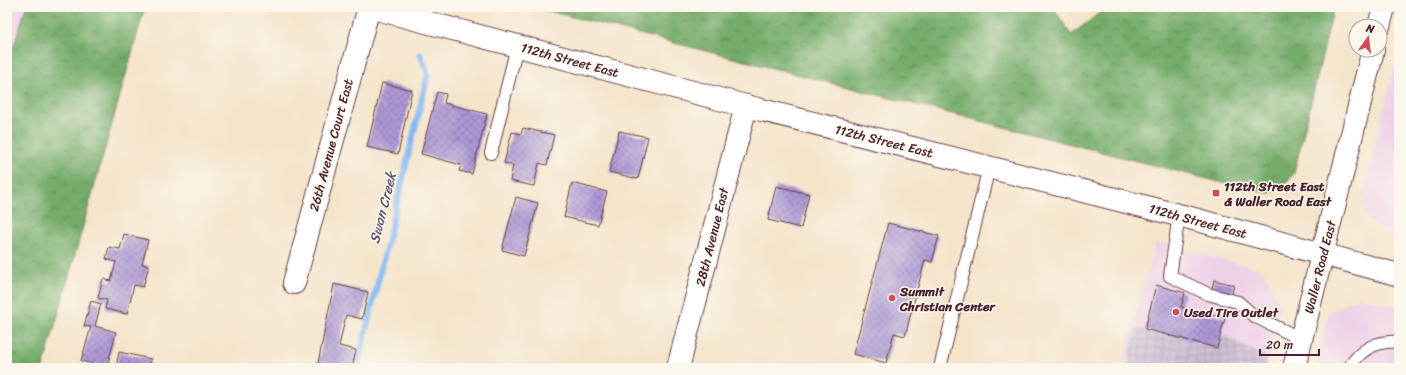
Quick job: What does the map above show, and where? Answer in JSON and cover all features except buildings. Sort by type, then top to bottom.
[{"type":"main road","name":"112th Street East","points":[[369,7],[746,106],[1179,215],[1399,275]]},
{"type":"main road","name":"26th Avenue Court East","points":[[294,283],[369,7]]},
{"type":"main road","points":[[1381,18],[1384,7]]},
{"type":"main road","name":"Waller Road East","points":[[1294,368],[1371,58]]},
{"type":"main road","name":"28th Avenue East","points":[[678,368],[746,106]]},
{"type":"lane","points":[[491,153],[517,46]]},
{"type":"lane","points":[[940,368],[989,167]]},
{"type":"lane","points":[[1179,215],[1170,276],[1208,294],[1238,302],[1254,316],[1301,339]]},
{"type":"lane","points":[[1349,368],[1353,361],[1364,351],[1378,343],[1399,342]]},
{"type":"shaded area","points":[[7,7],[26,7],[7,67]]},
{"type":"shaded area","points":[[1399,47],[1399,233],[1381,229],[1365,218],[1363,193]]},
{"type":"shaded area","points":[[1156,242],[1260,269],[1264,272],[1280,306],[1266,368],[1121,368]]},
{"type":"shaded area","points":[[1359,297],[1399,307],[1399,368],[1315,368],[1329,312]]},
{"type":"shaded area","points":[[1136,328],[1217,348],[1221,334],[1268,358],[1266,368],[1127,368]]},
{"type":"green space","points":[[26,7],[145,7],[43,368],[7,368],[7,67]]},
{"type":"green space","points":[[533,7],[1053,7],[1071,35],[1107,7],[1334,7],[1294,173],[1282,188],[1269,193],[1235,186]]},
{"type":"waterway","name":"Swan Creek","points":[[357,368],[428,74],[420,54]]},
{"type":"place","name":"112th Street East & Waller Road East","points":[[1216,193]]},
{"type":"place","name":"Summit Christian Center","points":[[892,298]]},
{"type":"place","name":"Used Tire Outlet","points":[[1176,312]]}]
